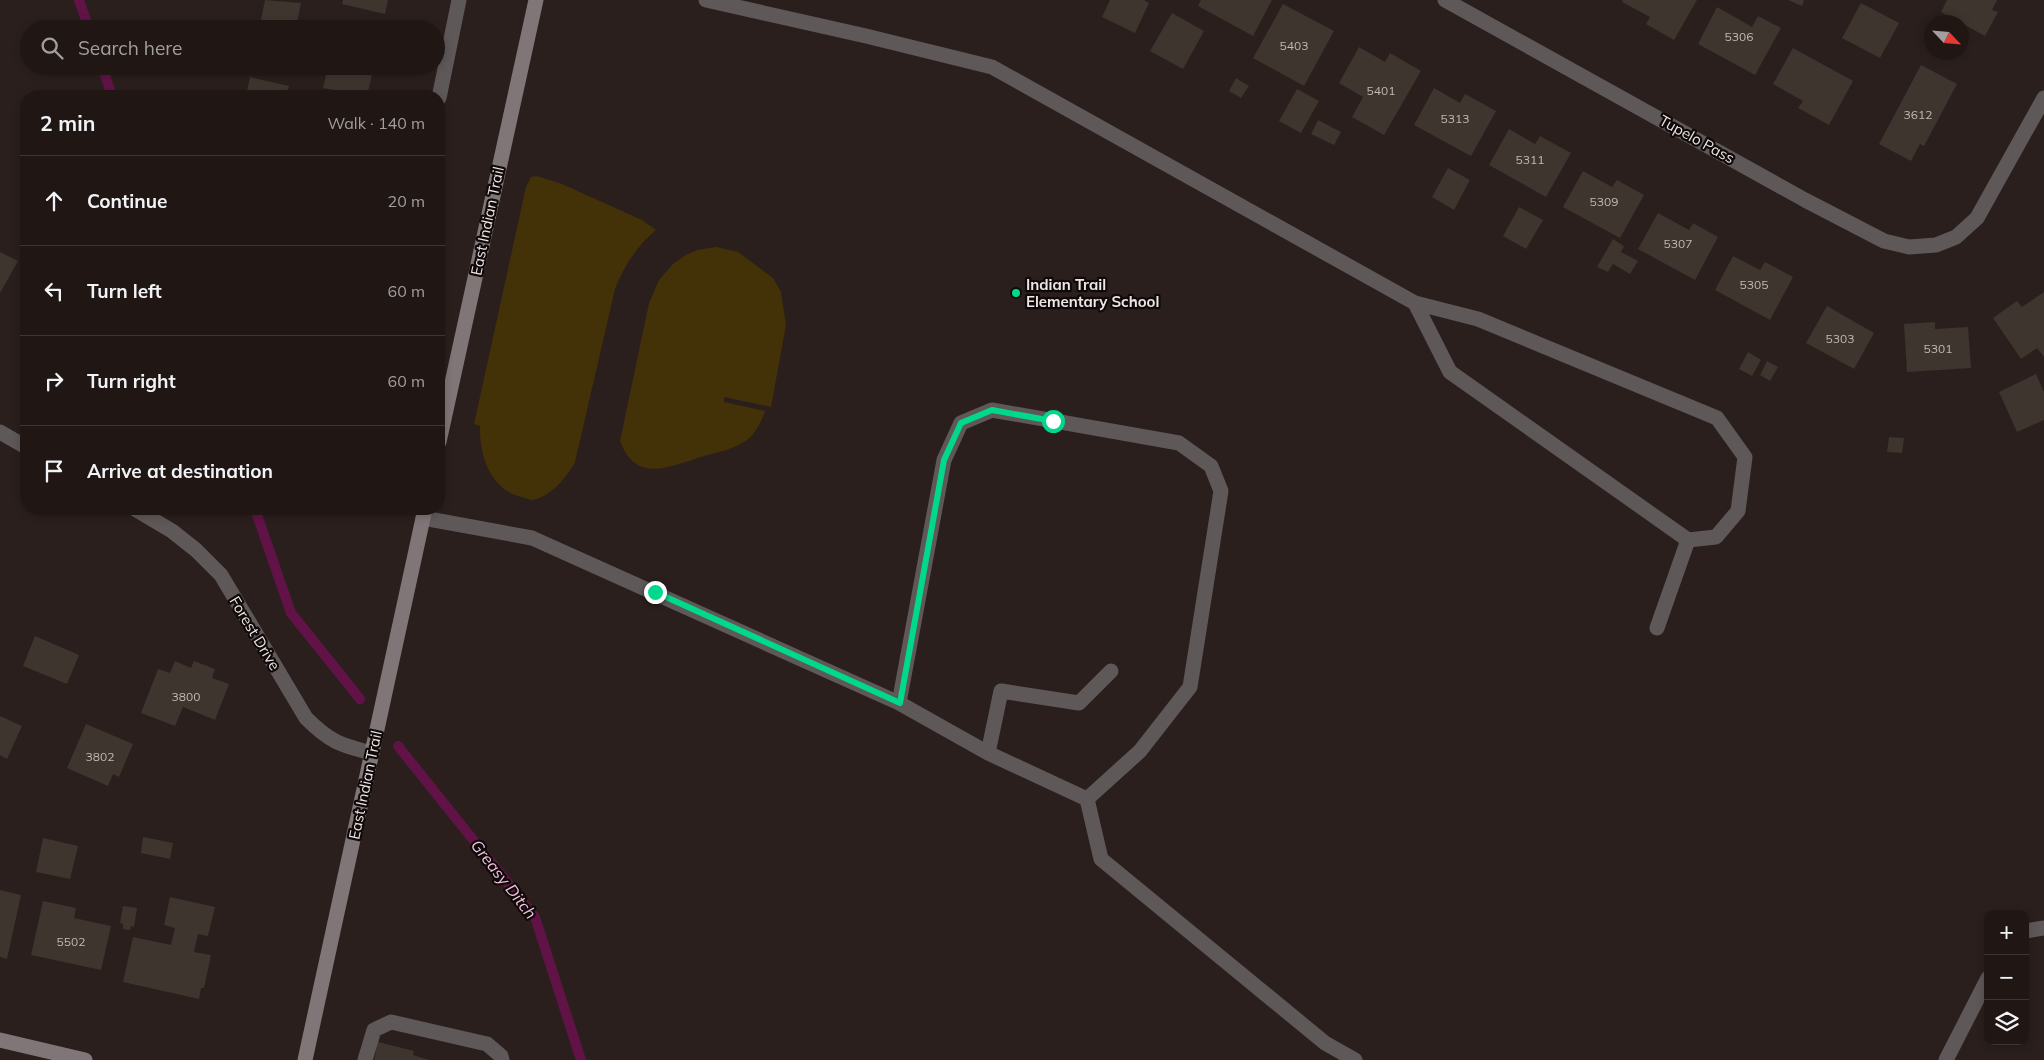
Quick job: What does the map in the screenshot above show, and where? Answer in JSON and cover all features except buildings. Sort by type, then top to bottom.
[{"type":"main road","name":"East Indian Trail","points":[[445,415],[536,0]]},
{"type":"main road","name":"East Indian Trail","points":[[305,1060],[424,515]]},
{"type":"main road","points":[[0,1040],[85,1060]]},
{"type":"street","points":[[445,69],[459,0]]},
{"type":"street","points":[[706,0],[992,67],[1415,303],[1478,319],[1718,418],[1745,457],[1738,511],[1716,537],[1688,540],[1450,372],[1415,303]]},
{"type":"street","name":"Tupelo Pass","points":[[1445,0],[1805,200],[1884,241],[1910,247],[1936,245],[1956,236],[1978,218],[1988,203],[2044,98]]},
{"type":"street","points":[[441,90],[444,75]]},
{"type":"street","points":[[900,703],[944,460],[961,423],[992,410],[1179,444],[1211,466],[1221,491],[1190,686],[1140,751],[1087,799]]},
{"type":"street","points":[[0,432],[20,444]]},
{"type":"street","name":"Forest Drive","points":[[144,515],[190,545],[221,575],[306,718],[322,734],[339,745],[372,753]]},
{"type":"street","points":[[428,515],[532,538],[900,703],[988,753],[1087,799]]},
{"type":"street","points":[[1657,628],[1688,540]]},
{"type":"street","points":[[988,753],[1001,691],[1079,703],[1111,671]]},
{"type":"street","points":[[1087,799],[1101,859],[1325,1043],[1355,1060]]},
{"type":"street","points":[[2029,930],[2044,928]]},
{"type":"street","points":[[1946,1060],[1984,986]]},
{"type":"street","points":[[365,1060],[374,1030],[391,1022],[487,1044],[502,1060]]},
{"type":"shaded area","points":[[537,176],[562,184],[642,220],[656,230],[632,257],[615,289],[575,462],[558,486],[546,495],[532,500],[511,493],[494,479],[484,459],[480,426],[474,424],[526,187],[531,177]]},
{"type":"shaded area","points":[[716,247],[738,252],[773,278],[781,292],[786,325],[771,407],[724,397],[724,402],[765,411],[758,427],[750,437],[732,448],[679,464],[656,469],[645,468],[635,463],[627,455],[620,441],[649,303],[659,280],[673,264],[697,250]]},
{"type":"waterway","name":"Greasy Ditch","points":[[79,0],[86,20]]},
{"type":"waterway","name":"Greasy Ditch","points":[[105,75],[110,90]]},
{"type":"waterway","name":"Greasy Ditch","points":[[257,515],[291,613],[360,699]]},
{"type":"waterway","name":"Greasy Ditch","points":[[398,746],[535,917],[581,1060]]},
{"type":"place","name":"Indian Trail Elementary School","points":[[1016,293]]},
{"type":"route","points":[[655,592],[900,703],[944,460],[961,423],[992,410],[1053,421]]}]
